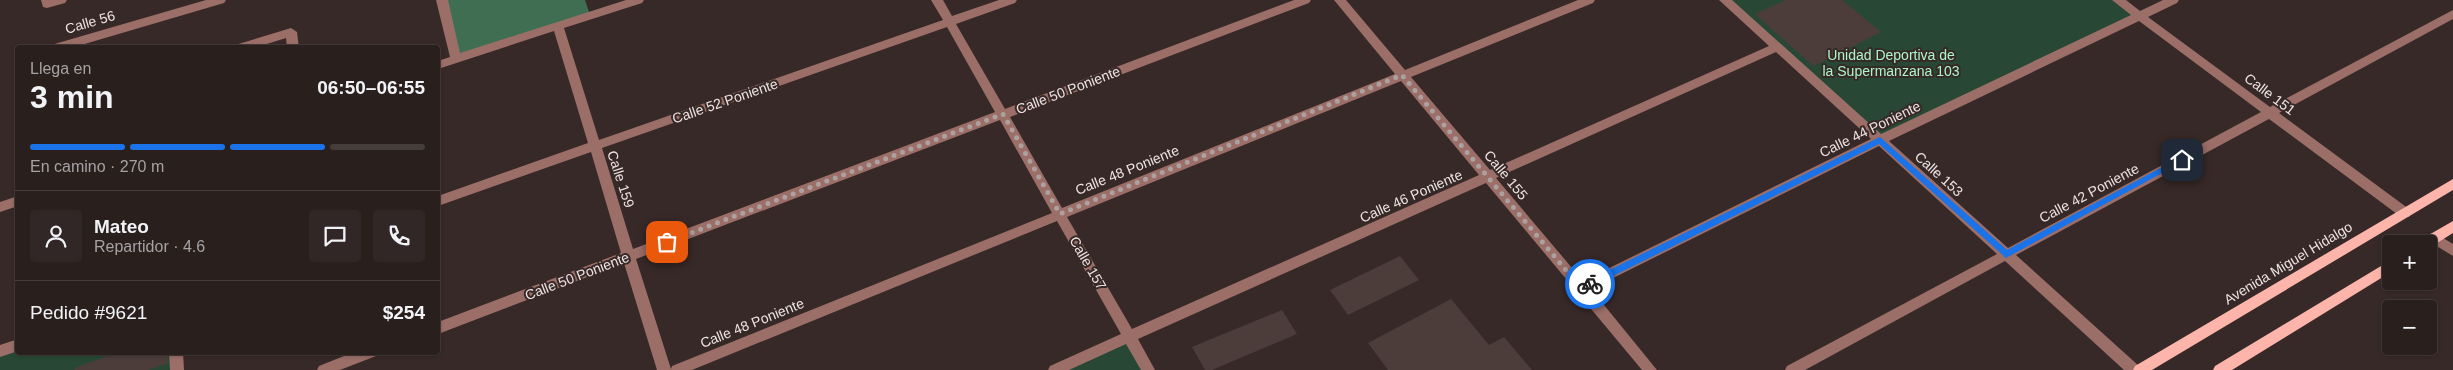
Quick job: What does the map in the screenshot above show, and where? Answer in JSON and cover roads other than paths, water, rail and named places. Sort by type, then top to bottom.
[{"type":"main road","name":"Avenida Miguel Hidalgo","points":[[2140,370],[2453,184]]},
{"type":"main road","points":[[2437,236],[2453,226]]},
{"type":"main road","points":[[2220,370],[2382,271]]},
{"type":"street","points":[[47,0],[47,4],[61,0]]},
{"type":"street","name":"Calle 56","points":[[65,45],[220,0]]},
{"type":"street","points":[[442,0],[456,59]]},
{"type":"street","points":[[440,64],[638,0]]},
{"type":"street","name":"Calle 157","points":[[937,0],[1148,370]]},
{"type":"street","name":"Calle 52 Poniente","points":[[440,200],[1011,0]]},
{"type":"street","name":"Calle 50 Poniente","points":[[440,327],[1305,0]]},
{"type":"street","name":"Calle 155","points":[[1340,0],[1650,370]]},
{"type":"street","name":"Calle 48 Poniente","points":[[677,370],[1589,0]]},
{"type":"street","name":"Calle 153","points":[[1725,0],[2134,370]]},
{"type":"street","name":"Calle 151","points":[[2118,0],[2405,213]]},
{"type":"street","name":"Calle 44 Poniente","points":[[1581,288],[1880,140],[2173,0]]},
{"type":"street","name":"Calle 42 Poniente","points":[[1792,370],[2453,14]]},
{"type":"street","name":"Calle 159","points":[[558,26],[664,370]]},
{"type":"street","points":[[250,45],[291,32],[293,45]]},
{"type":"street","name":"Calle 46 Poniente","points":[[1055,370],[1777,48]]},
{"type":"street","points":[[0,207],[15,203]]},
{"type":"street","points":[[2437,244],[2453,251]]},
{"type":"street","points":[[0,350],[15,345]]},
{"type":"street","points":[[176,355],[177,370]]},
{"type":"street","points":[[324,370],[363,355]]},
{"type":"park label","name":"Unidad Deportiva de la Supermanzana 103","points":[[1891,64]]}]
